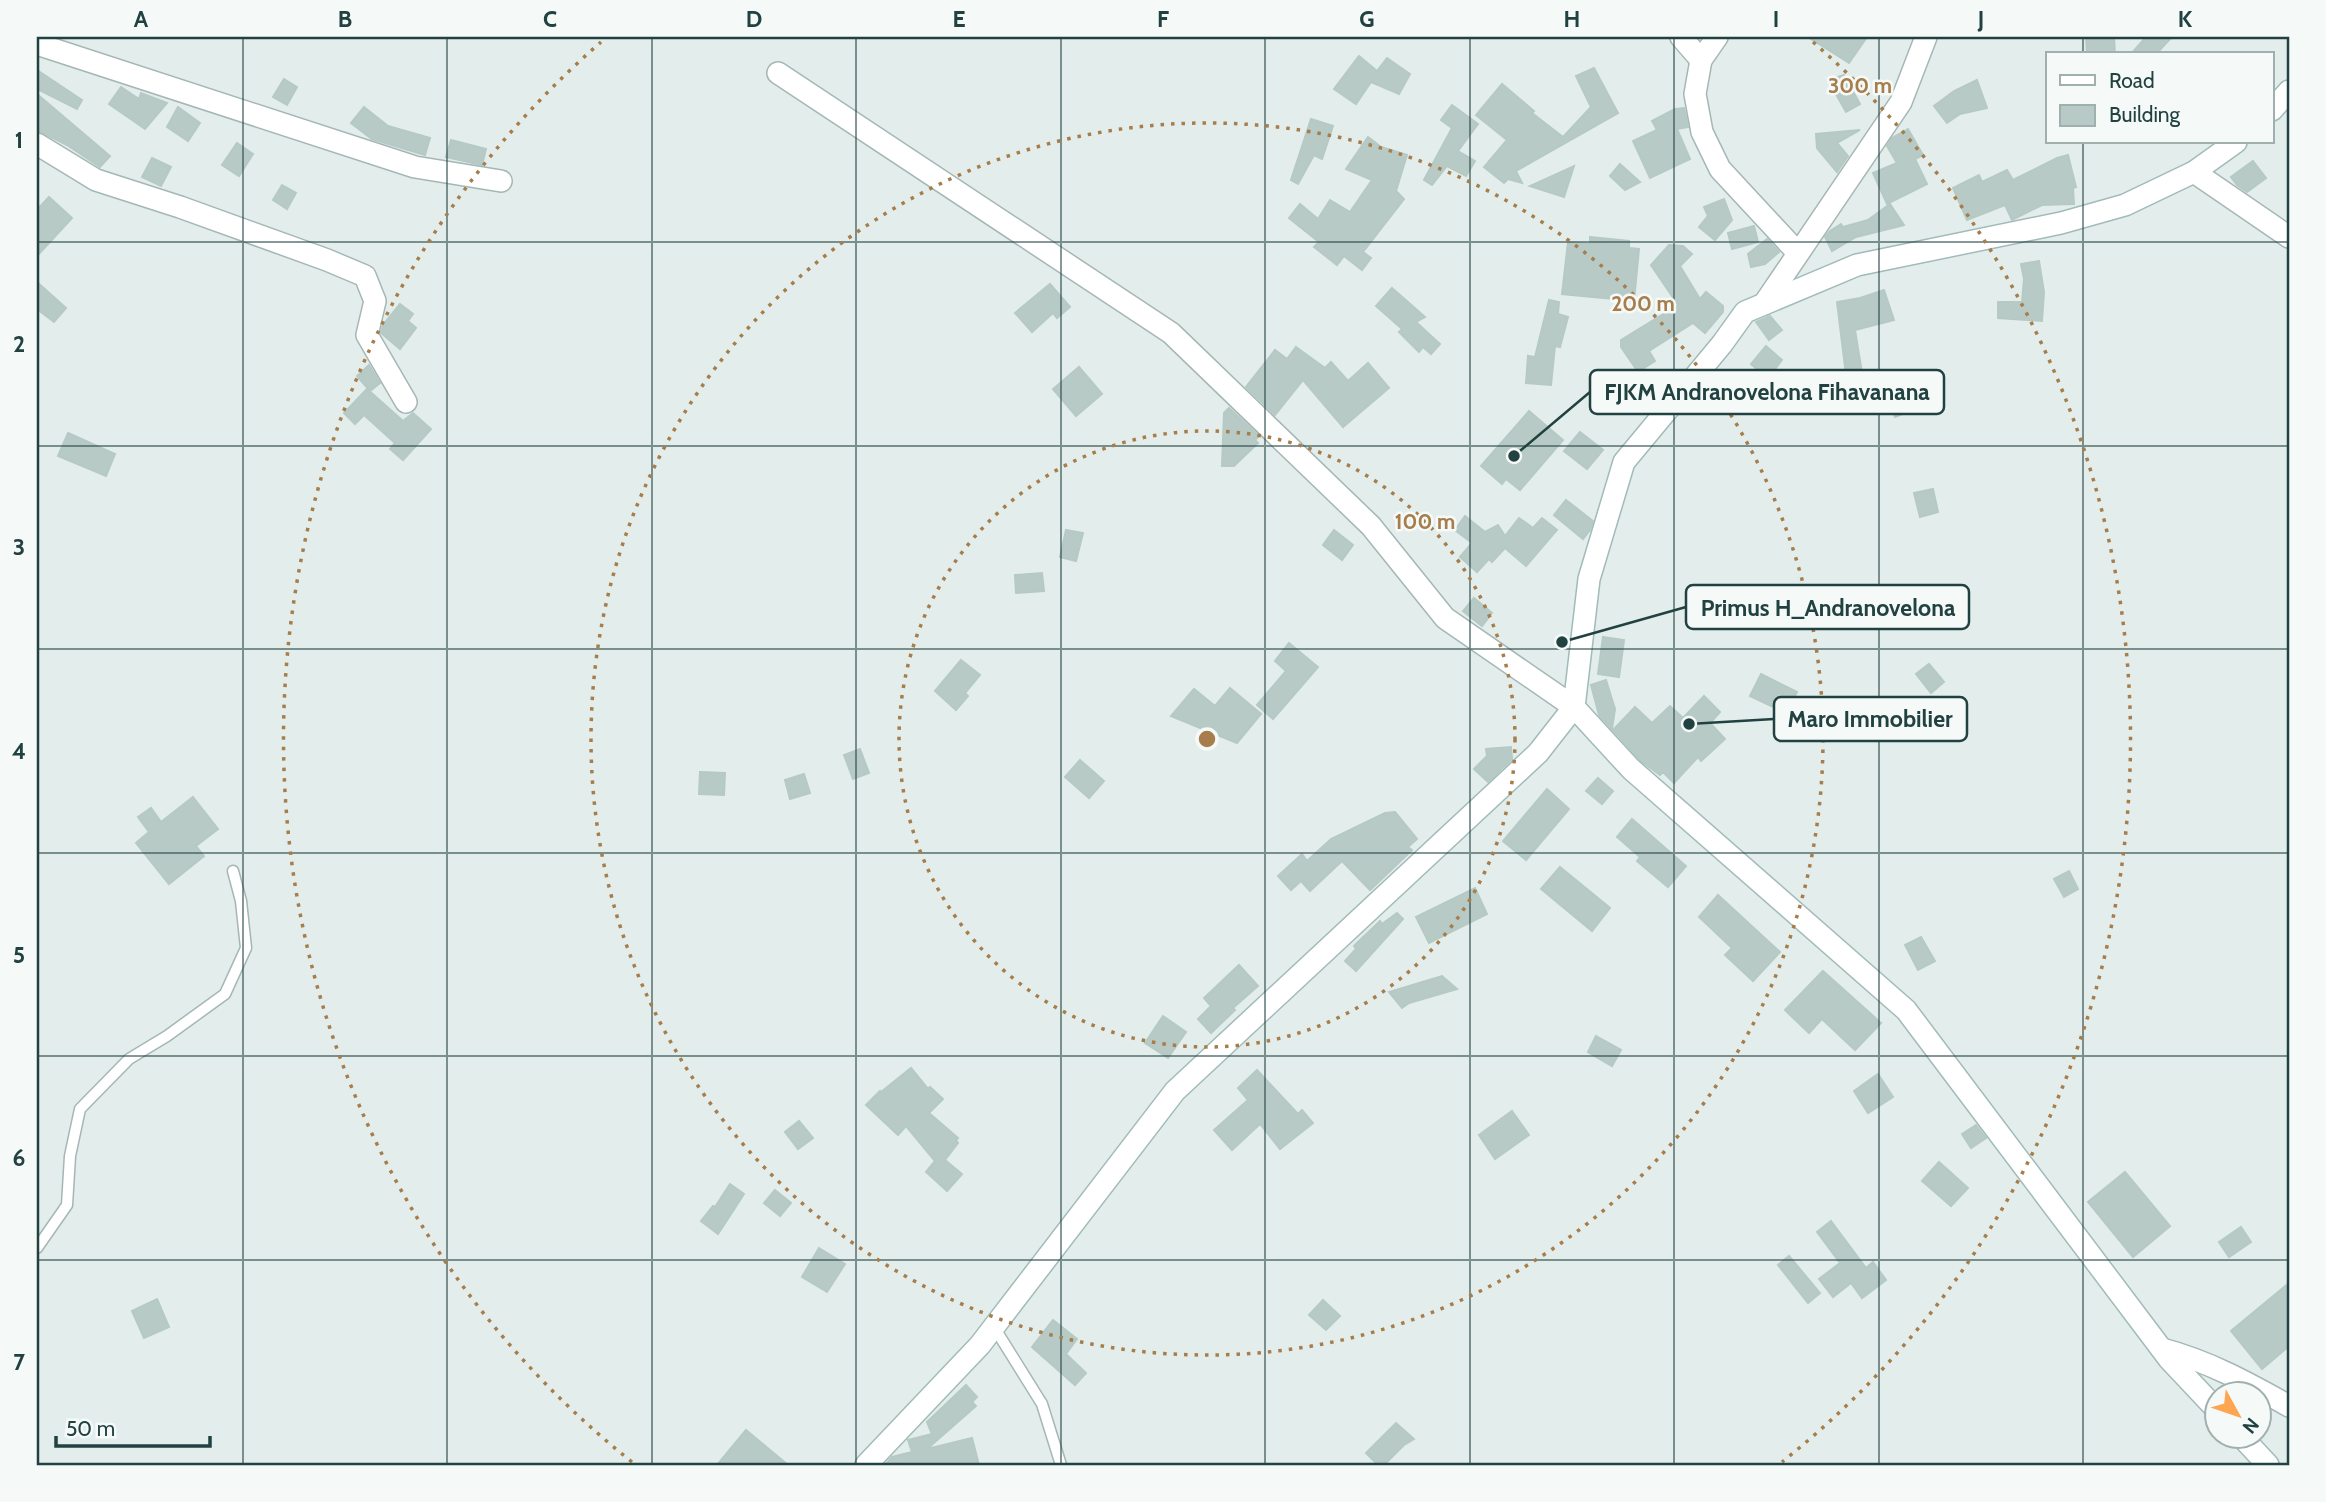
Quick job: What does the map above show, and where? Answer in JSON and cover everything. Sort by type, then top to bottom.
[{"type":"street","points":[[1681,37],[1701,60]]},
{"type":"street","points":[[1717,37],[1701,60],[1695,94],[1702,132],[1720,169],[1798,253]]},
{"type":"street","points":[[1764,304],[1901,102],[1926,37]]},
{"type":"street","points":[[37,44],[415,167],[501,181]]},
{"type":"street","points":[[778,73],[1171,332],[1371,526],[1445,618],[1574,707],[1631,769],[1906,1010],[2162,1349],[2204,1396]]},
{"type":"street","points":[[2274,108],[2289,91]]},
{"type":"street","points":[[37,144],[96,180],[290,246],[365,276],[375,301],[367,335],[407,402]]},
{"type":"street","points":[[866,1465],[980,1345],[1175,1091],[1538,753],[1574,707],[1589,579],[1624,462],[1745,313],[1857,265],[2061,223],[2124,205],[2194,172],[2233,144]]},
{"type":"street","points":[[2194,172],[2289,237]]},
{"type":"street","points":[[2162,1349],[2191,1356],[2238,1377],[2289,1406]]},
{"type":"street","points":[[2254,1450],[2268,1465]]},
{"type":"lane","points":[[37,1248],[67,1205],[70,1156],[80,1109],[129,1059],[167,1036],[225,994],[246,948],[241,901],[233,871]]},
{"type":"lane","points":[[994,1327],[1042,1404],[1061,1465]]},
{"type":"building","points":[[1808,37],[1867,37],[1849,63]]},
{"type":"building","points":[[2086,37],[2114,37],[2115,52],[2087,52]]},
{"type":"building","points":[[2146,37],[2172,37],[2158,52],[2133,52]]},
{"type":"building","points":[[1359,56],[1377,71],[1387,58],[1410,74],[1399,94],[1371,82],[1356,104],[1334,89]]},
{"type":"building","points":[[1594,68],[1618,113],[1516,171],[1522,183],[1508,179],[1504,183],[1484,167],[1507,140],[1476,115],[1502,84],[1534,111],[1532,113],[1563,137],[1591,107],[1576,76]]},
{"type":"building","points":[[37,70],[82,100],[77,109],[37,89]]},
{"type":"building","points":[[1844,75],[1860,104],[1846,112],[1828,80]]},
{"type":"building","points":[[284,79],[297,87],[287,105],[273,97]]},
{"type":"building","points":[[1977,80],[1987,108],[1960,114],[1947,123],[1934,106],[1954,91]]},
{"type":"building","points":[[121,87],[139,99],[141,93],[167,103],[145,129],[109,104]]},
{"type":"building","points":[[37,94],[110,156],[100,167],[67,145],[37,130]]},
{"type":"building","points":[[1452,105],[1478,124],[1458,151],[1475,161],[1466,176],[1447,166],[1432,185],[1424,180],[1452,128],[1441,120]]},
{"type":"building","points":[[178,107],[200,123],[188,141],[167,127]]},
{"type":"building","points":[[364,107],[388,126],[430,138],[425,155],[372,139],[351,123]]},
{"type":"building","points":[[1684,108],[1688,127],[1677,129],[1690,159],[1650,178],[1633,141],[1657,130],[1652,121],[1675,109]]},
{"type":"building","points":[[1311,119],[1333,126],[1322,159],[1314,155],[1298,184],[1291,180]]},
{"type":"building","points":[[1908,129],[1923,155],[1915,159],[1927,184],[1887,204],[1873,173],[1897,163],[1887,146],[1892,138]]},
{"type":"building","points":[[1860,130],[1837,143],[1848,156],[1837,172],[1817,148],[1816,134]]},
{"type":"building","points":[[1368,137],[1381,147],[1407,155],[1396,191],[1404,199],[1363,252],[1371,258],[1362,270],[1344,256],[1337,265],[1314,247],[1319,242],[1289,218],[1300,204],[1318,219],[1330,200],[1350,212],[1372,180],[1346,169]]},
{"type":"building","points":[[451,140],[486,149],[482,165],[446,157]]},
{"type":"building","points":[[237,143],[253,154],[239,176],[222,165]]},
{"type":"building","points":[[2068,155],[2076,187],[2073,188],[2074,204],[2042,205],[2012,220],[2005,205],[1967,220],[1953,188],[1979,175],[1982,182],[2007,170],[2013,180]]},
{"type":"building","points":[[152,158],[171,167],[161,186],[142,177]]},
{"type":"building","points":[[2253,161],[2266,178],[2247,192],[2231,177]]},
{"type":"building","points":[[1620,164],[1640,182],[1625,190],[1610,176]]},
{"type":"building","points":[[1574,166],[1564,197],[1530,186]]},
{"type":"building","points":[[282,185],[296,193],[287,209],[273,200]]},
{"type":"building","points":[[49,197],[72,218],[37,256],[37,210]]},
{"type":"building","points":[[1724,199],[1732,220],[1715,240],[1699,227],[1708,216],[1704,207]]},
{"type":"building","points":[[1890,204],[1904,225],[1856,237],[1832,251],[1825,237],[1830,231],[1841,224],[1843,227],[1868,220]]},
{"type":"building","points":[[1754,226],[1758,242],[1732,249],[1728,233]]},
{"type":"building","points":[[1590,237],[1629,241],[1629,248],[1639,249],[1634,301],[1562,294],[1568,242],[1590,244]]},
{"type":"building","points":[[1767,239],[1779,252],[1765,264],[1751,267],[1748,254]]},
{"type":"building","points":[[1669,245],[1683,246],[1692,254],[1680,266],[1700,299],[1706,292],[1723,306],[1723,312],[1705,333],[1693,323],[1649,351],[1655,361],[1638,372],[1621,347],[1621,340],[1678,305],[1651,265]]},
{"type":"building","points":[[2039,261],[2044,292],[2042,321],[1998,318],[1998,302],[2022,302],[2024,279],[2021,264]]},
{"type":"building","points":[[37,282],[66,308],[54,322],[37,309]]},
{"type":"building","points":[[1050,284],[1070,307],[1057,318],[1053,313],[1032,332],[1015,313]]},
{"type":"building","points":[[1392,288],[1425,317],[1416,322],[1440,344],[1431,354],[1423,347],[1419,352],[1399,332],[1402,329],[1376,306]]},
{"type":"building","points":[[1884,290],[1894,320],[1855,330],[1862,373],[1846,375],[1837,302]]},
{"type":"building","points":[[1549,300],[1559,302],[1558,314],[1568,317],[1560,347],[1555,346],[1551,385],[1526,383],[1528,356],[1535,357]]},
{"type":"building","points":[[400,304],[413,314],[408,321],[416,328],[400,349],[381,333],[383,325]]},
{"type":"building","points":[[1770,316],[1782,330],[1769,340],[1756,322]]},
{"type":"building","points":[[1766,346],[1782,360],[1768,378],[1751,364]]},
{"type":"building","points":[[1296,347],[1325,368],[1331,362],[1348,381],[1368,363],[1389,388],[1343,427],[1303,380],[1275,415],[1246,387],[1275,350],[1287,359]]},
{"type":"building","points":[[369,365],[380,383],[370,391],[357,376]]},
{"type":"building","points":[[1079,367],[1102,394],[1076,416],[1053,389]]},
{"type":"building","points":[[367,389],[403,421],[413,413],[431,429],[403,460],[390,449],[395,443],[364,415],[355,424],[344,413]]},
{"type":"building","points":[[1902,390],[1911,411],[1895,417],[1887,397]]},
{"type":"building","points":[[1229,408],[1259,436],[1255,440],[1258,443],[1234,466],[1222,466],[1224,413]]},
{"type":"building","points":[[1529,411],[1563,440],[1520,490],[1506,479],[1502,484],[1481,466]]},
{"type":"building","points":[[1580,432],[1603,450],[1587,469],[1564,451]]},
{"type":"building","points":[[68,433],[115,454],[106,476],[58,456]]},
{"type":"building","points":[[1933,489],[1938,512],[1920,517],[1914,493]]},
{"type":"building","points":[[1566,500],[1593,521],[1583,539],[1554,515]]},
{"type":"building","points":[[1465,516],[1485,532],[1498,525],[1505,536],[1519,518],[1533,528],[1542,518],[1557,530],[1526,566],[1505,548],[1492,562],[1489,559],[1477,572],[1460,557],[1472,543],[1455,530]]},
{"type":"building","points":[[1066,530],[1083,533],[1076,561],[1060,557]]},
{"type":"building","points":[[1334,530],[1353,545],[1342,560],[1323,545]]},
{"type":"building","points":[[1042,573],[1044,591],[1016,593],[1015,575]]},
{"type":"building","points":[[1474,598],[1492,613],[1482,626],[1463,611]]},
{"type":"building","points":[[1603,637],[1624,640],[1619,677],[1598,674]]},
{"type":"building","points":[[1289,643],[1318,667],[1273,719],[1257,705],[1286,671],[1275,661]]},
{"type":"building","points":[[961,660],[980,675],[965,693],[968,696],[956,710],[935,691]]},
{"type":"building","points":[[1929,664],[1944,682],[1931,693],[1916,674]]},
{"type":"building","points":[[1761,674],[1797,692],[1786,713],[1750,696]]},
{"type":"building","points":[[1606,680],[1615,709],[1612,729],[1599,715],[1591,685]]},
{"type":"building","points":[[1230,688],[1261,714],[1237,743],[1171,716],[1194,689],[1215,706]]},
{"type":"building","points":[[1704,696],[1720,712],[1710,723],[1725,739],[1701,761],[1698,757],[1674,783],[1663,772],[1660,775],[1641,761],[1613,730],[1635,707],[1652,723],[1670,706],[1683,718]]},
{"type":"building","points":[[1511,747],[1512,759],[1488,782],[1474,769],[1487,756],[1486,749]]},
{"type":"building","points":[[860,749],[869,773],[853,779],[844,755]]},
{"type":"building","points":[[1080,760],[1104,781],[1089,798],[1065,777]]},
{"type":"building","points":[[700,772],[725,773],[724,795],[699,794]]},
{"type":"building","points":[[804,774],[810,793],[790,799],[785,780]]},
{"type":"building","points":[[1598,778],[1613,791],[1602,804],[1586,791]]},
{"type":"building","points":[[1547,789],[1569,809],[1526,860],[1503,841]]},
{"type":"building","points":[[193,797],[218,829],[196,846],[204,856],[169,884],[136,843],[149,832],[138,817],[151,808],[161,822]]},
{"type":"building","points":[[1395,812],[1417,839],[1408,847],[1412,850],[1370,890],[1342,861],[1310,891],[1301,881],[1291,890],[1278,876],[1302,854],[1307,861],[1331,839],[1385,813]]},
{"type":"building","points":[[1632,819],[1686,866],[1668,887],[1637,861],[1640,857],[1617,837]]},
{"type":"building","points":[[1560,867],[1610,908],[1592,931],[1541,889]]},
{"type":"building","points":[[2069,871],[2078,889],[2064,897],[2054,879]]},
{"type":"building","points":[[1475,888],[1487,914],[1429,943],[1416,917]]},
{"type":"building","points":[[1718,895],[1780,952],[1753,981],[1725,955],[1732,948],[1699,917]]},
{"type":"building","points":[[1397,913],[1403,919],[1356,971],[1345,961],[1356,949],[1354,946],[1380,921],[1382,924]]},
{"type":"building","points":[[1921,937],[1935,961],[1918,970],[1905,945]]},
{"type":"building","points":[[1239,965],[1258,986],[1233,1008],[1235,1010],[1211,1033],[1198,1019],[1211,1006],[1204,998]]},
{"type":"building","points":[[1823,971],[1881,1023],[1855,1050],[1822,1019],[1809,1033],[1785,1010]]},
{"type":"building","points":[[1442,976],[1457,989],[1409,1003],[1402,1008],[1389,992]]},
{"type":"building","points":[[1163,1016],[1186,1032],[1168,1058],[1145,1043]]},
{"type":"building","points":[[1596,1036],[1621,1050],[1612,1066],[1588,1052]]},
{"type":"building","points":[[911,1068],[928,1089],[930,1087],[943,1099],[929,1113],[958,1138],[958,1143],[945,1160],[962,1174],[947,1191],[926,1172],[935,1161],[906,1126],[898,1135],[866,1105]]},
{"type":"building","points":[[1257,1070],[1298,1114],[1302,1110],[1313,1123],[1280,1149],[1260,1124],[1232,1150],[1214,1130],[1248,1100],[1238,1088]]},
{"type":"building","points":[[1878,1074],[1893,1097],[1868,1113],[1854,1091]]},
{"type":"building","points":[[1512,1111],[1529,1135],[1495,1159],[1479,1135]]},
{"type":"building","points":[[799,1121],[813,1138],[798,1149],[785,1132]]},
{"type":"building","points":[[1976,1125],[1986,1138],[1971,1148],[1962,1134]]},
{"type":"building","points":[[1939,1162],[1968,1188],[1951,1206],[1922,1181]]},
{"type":"building","points":[[2125,1172],[2170,1226],[2133,1257],[2088,1202]]},
{"type":"building","points":[[730,1184],[744,1194],[718,1234],[701,1221],[713,1206],[715,1207]]},
{"type":"building","points":[[775,1190],[791,1203],[780,1216],[764,1203]]},
{"type":"building","points":[[1831,1221],[1866,1268],[1873,1262],[1886,1280],[1862,1298],[1851,1283],[1833,1297],[1819,1279],[1840,1263],[1817,1232]]},
{"type":"building","points":[[2241,1227],[2251,1242],[2229,1257],[2219,1242]]},
{"type":"building","points":[[819,1248],[845,1264],[827,1292],[802,1277]]},
{"type":"building","points":[[1789,1256],[1820,1293],[1808,1303],[1778,1265]]},
{"type":"building","points":[[2289,1283],[2289,1346],[2262,1369],[2231,1331]]},
{"type":"building","points":[[157,1299],[169,1327],[144,1338],[132,1311]]},
{"type":"building","points":[[1323,1300],[1340,1316],[1326,1330],[1309,1315]]},
{"type":"building","points":[[1053,1320],[1077,1339],[1066,1354],[1086,1373],[1075,1385],[1032,1347]]},
{"type":"building","points":[[966,1385],[977,1397],[972,1402],[976,1406],[927,1449],[972,1438],[979,1465],[885,1465],[892,1457],[912,1452],[908,1440],[932,1434],[927,1422]]},
{"type":"building","points":[[1396,1423],[1414,1439],[1384,1465],[1378,1465],[1366,1453]]},
{"type":"building","points":[[746,1430],[788,1465],[717,1465]]},
{"type":"place","name":"FJKM Andranovelona Fihavanana","points":[[1514,456]]},
{"type":"place","name":"Primus H_Andranovelona","points":[[1562,642]]},
{"type":"place","name":"Maro Immobilier","points":[[1689,724]]}]
